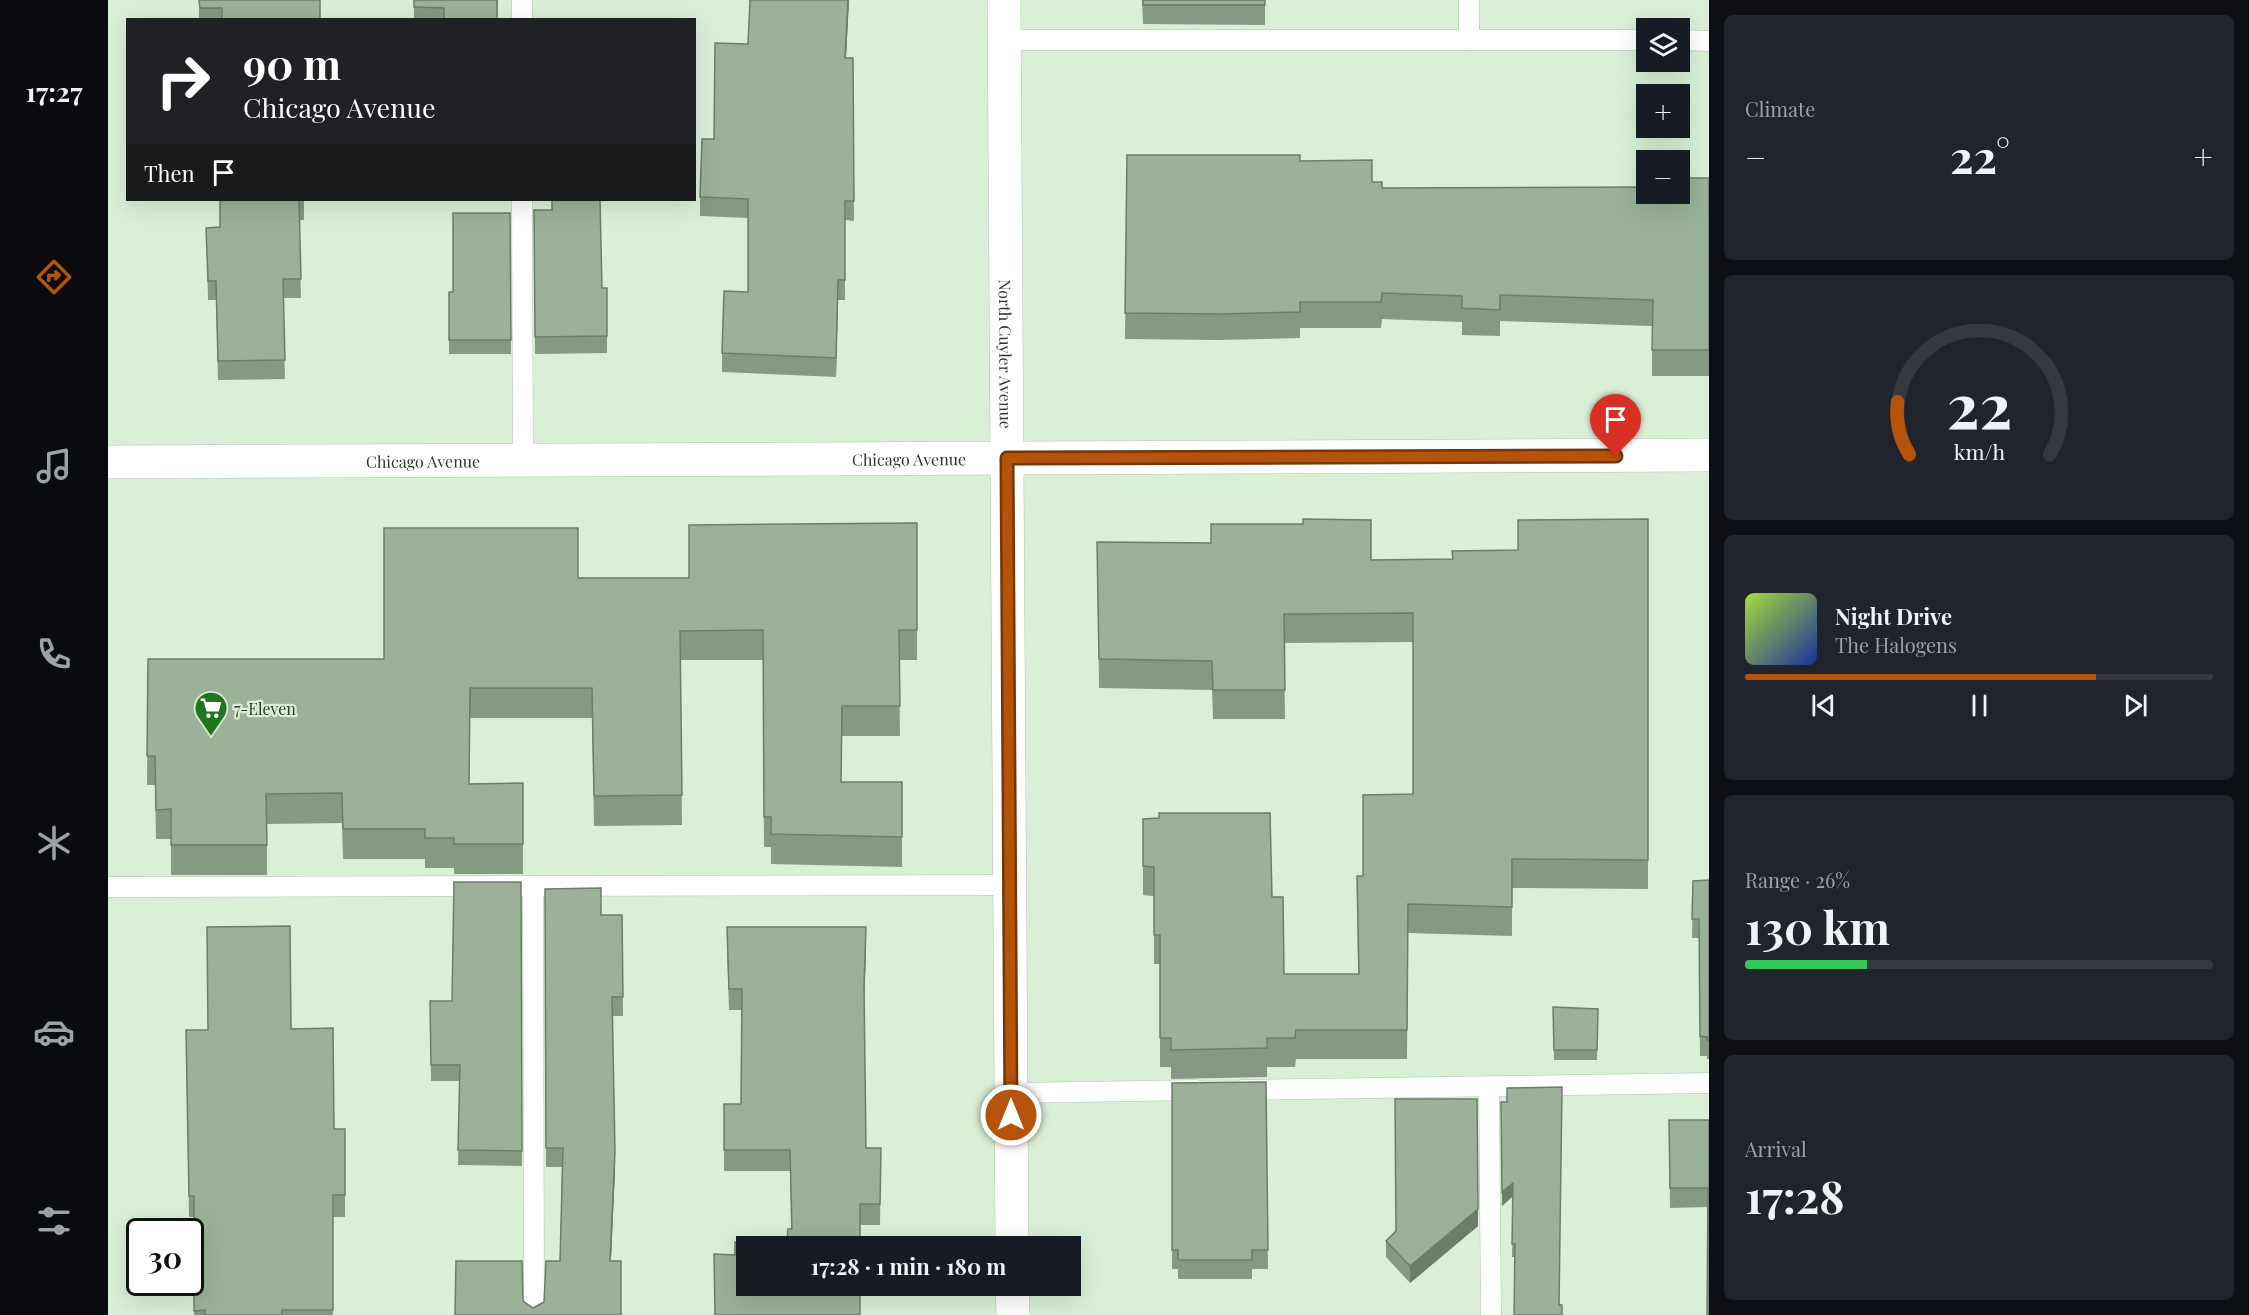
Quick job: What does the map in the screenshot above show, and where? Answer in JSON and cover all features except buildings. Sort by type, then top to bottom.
[{"type":"main road","name":"North Cuyler Avenue","points":[[1004,0],[1012,1236]]},
{"type":"main road","name":"Chicago Avenue","points":[[108,462],[1709,455]]},
{"type":"main road","points":[[1012,1296],[1013,1315]]},
{"type":"lane","points":[[522,0],[522,18]]},
{"type":"lane","points":[[1469,0],[1469,40]]},
{"type":"lane","points":[[1004,40],[1636,40]]},
{"type":"lane","points":[[1690,40],[1709,40]]},
{"type":"lane","points":[[522,201],[523,460]]},
{"type":"lane","points":[[108,887],[1010,885]]},
{"type":"lane","points":[[533,886],[534,1315]]},
{"type":"lane","points":[[1011,1093],[1709,1083]]},
{"type":"lane","points":[[1489,1086],[1491,1315]]},
{"type":"place","name":"7-Eleven","points":[[211,737]]},
{"type":"route","points":[[1011,1115],[1007,458],[1616,456]]}]
